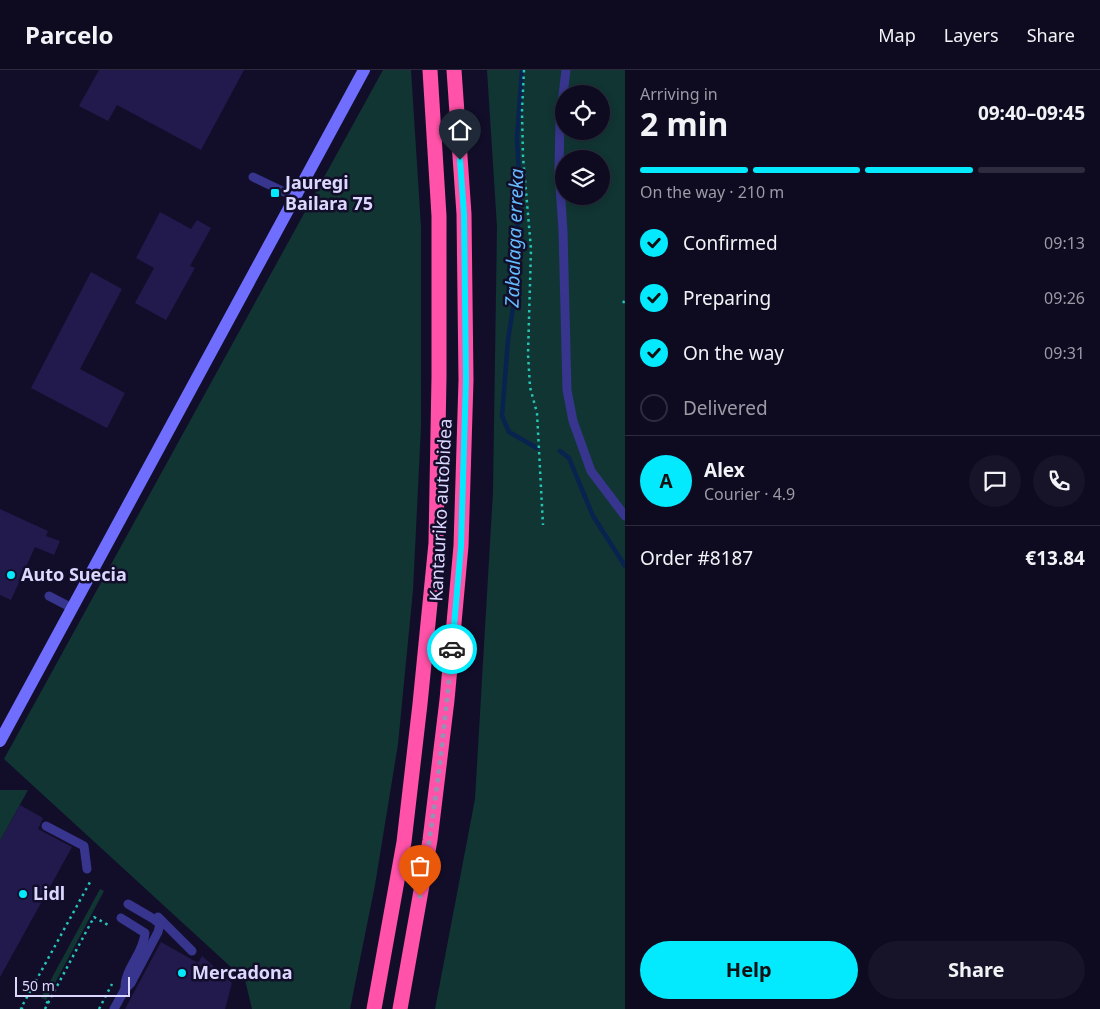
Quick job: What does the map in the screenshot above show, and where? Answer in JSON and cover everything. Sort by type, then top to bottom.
[{"type":"highway","name":"Kantauriko autobidea","points":[[374,1009],[404,842],[436,543],[439,216],[430,70]]},
{"type":"highway","name":"Kantauriko autobidea","points":[[400,1009],[430,840],[447,700],[461,546],[466,380],[464,214],[454,70]]},
{"type":"main road","points":[[0,741],[364,70]]},
{"type":"lane","points":[[566,70],[560,120],[559,170],[563,231],[567,390],[573,421],[591,472],[625,516]]},
{"type":"lane","points":[[253,177],[295,197]]},
{"type":"lane","points":[[49,596],[72,608]]},
{"type":"lane","points":[[46,826],[84,846],[87,869]]},
{"type":"lane","points":[[114,1009],[125,989],[131,983],[160,926],[155,919],[128,901],[162,920],[169,930],[192,951]]},
{"type":"lane","points":[[121,918],[146,933],[143,943],[124,980],[125,989]]},
{"type":"path","points":[[524,70],[522,111],[523,157],[531,249],[528,354],[530,387],[537,413],[543,525]]},
{"type":"path","points":[[23,1009],[20,1008],[90,882]]},
{"type":"path","points":[[44,1009],[46,1002],[94,917],[108,925]]},
{"type":"green space","points":[[383,70],[411,70],[421,227],[421,427],[413,590],[398,744],[375,885],[350,1009],[252,1009],[245,980],[4,759]]},
{"type":"green space","points":[[487,70],[625,70],[625,1009],[435,1009],[475,799],[493,492],[497,227]]},
{"type":"green space","points":[[0,790],[28,790],[0,841]]},
{"type":"green space","points":[[100,889],[104,891],[46,1000],[41,998]]},
{"type":"building","points":[[99,70],[244,70],[201,150],[117,105],[108,121],[79,106]]},
{"type":"building","points":[[160,212],[191,229],[197,220],[211,228],[190,266],[195,268],[166,320],[135,303],[154,268],[136,258]]},
{"type":"building","points":[[91,272],[122,289],[80,369],[125,393],[107,428],[31,388]]},
{"type":"building","name":"Auto Suecia","points":[[0,509],[48,531],[46,536],[60,541],[54,555],[35,547],[11,600],[0,595]]},
{"type":"building","name":"Lidl","points":[[20,805],[43,818],[38,829],[72,847],[0,977],[0,841]]},
{"type":"building","name":"Mercadona","points":[[161,942],[198,963],[202,956],[232,983],[225,1009],[125,1009]]},
{"type":"waterway","name":"Zabalaga erreka","points":[[522,70],[517,138],[519,177],[516,289],[508,340],[502,416],[509,432],[537,448]]},
{"type":"waterway","name":"Zabalaga erreka","points":[[560,451],[569,458],[593,516],[625,566]]},
{"type":"way so far","points":[[420,896],[430,840],[452,649]]},
{"type":"place","name":"Jauregi Bailara 75","points":[[275,193]]},
{"type":"place","name":"Auto Suecia","points":[[11,575]]},
{"type":"place","name":"Lidl","points":[[23,894]]},
{"type":"place","name":"Mercadona","points":[[182,973]]},
{"type":"route","points":[[452,649],[461,546],[466,380],[464,214],[460,160]]}]
